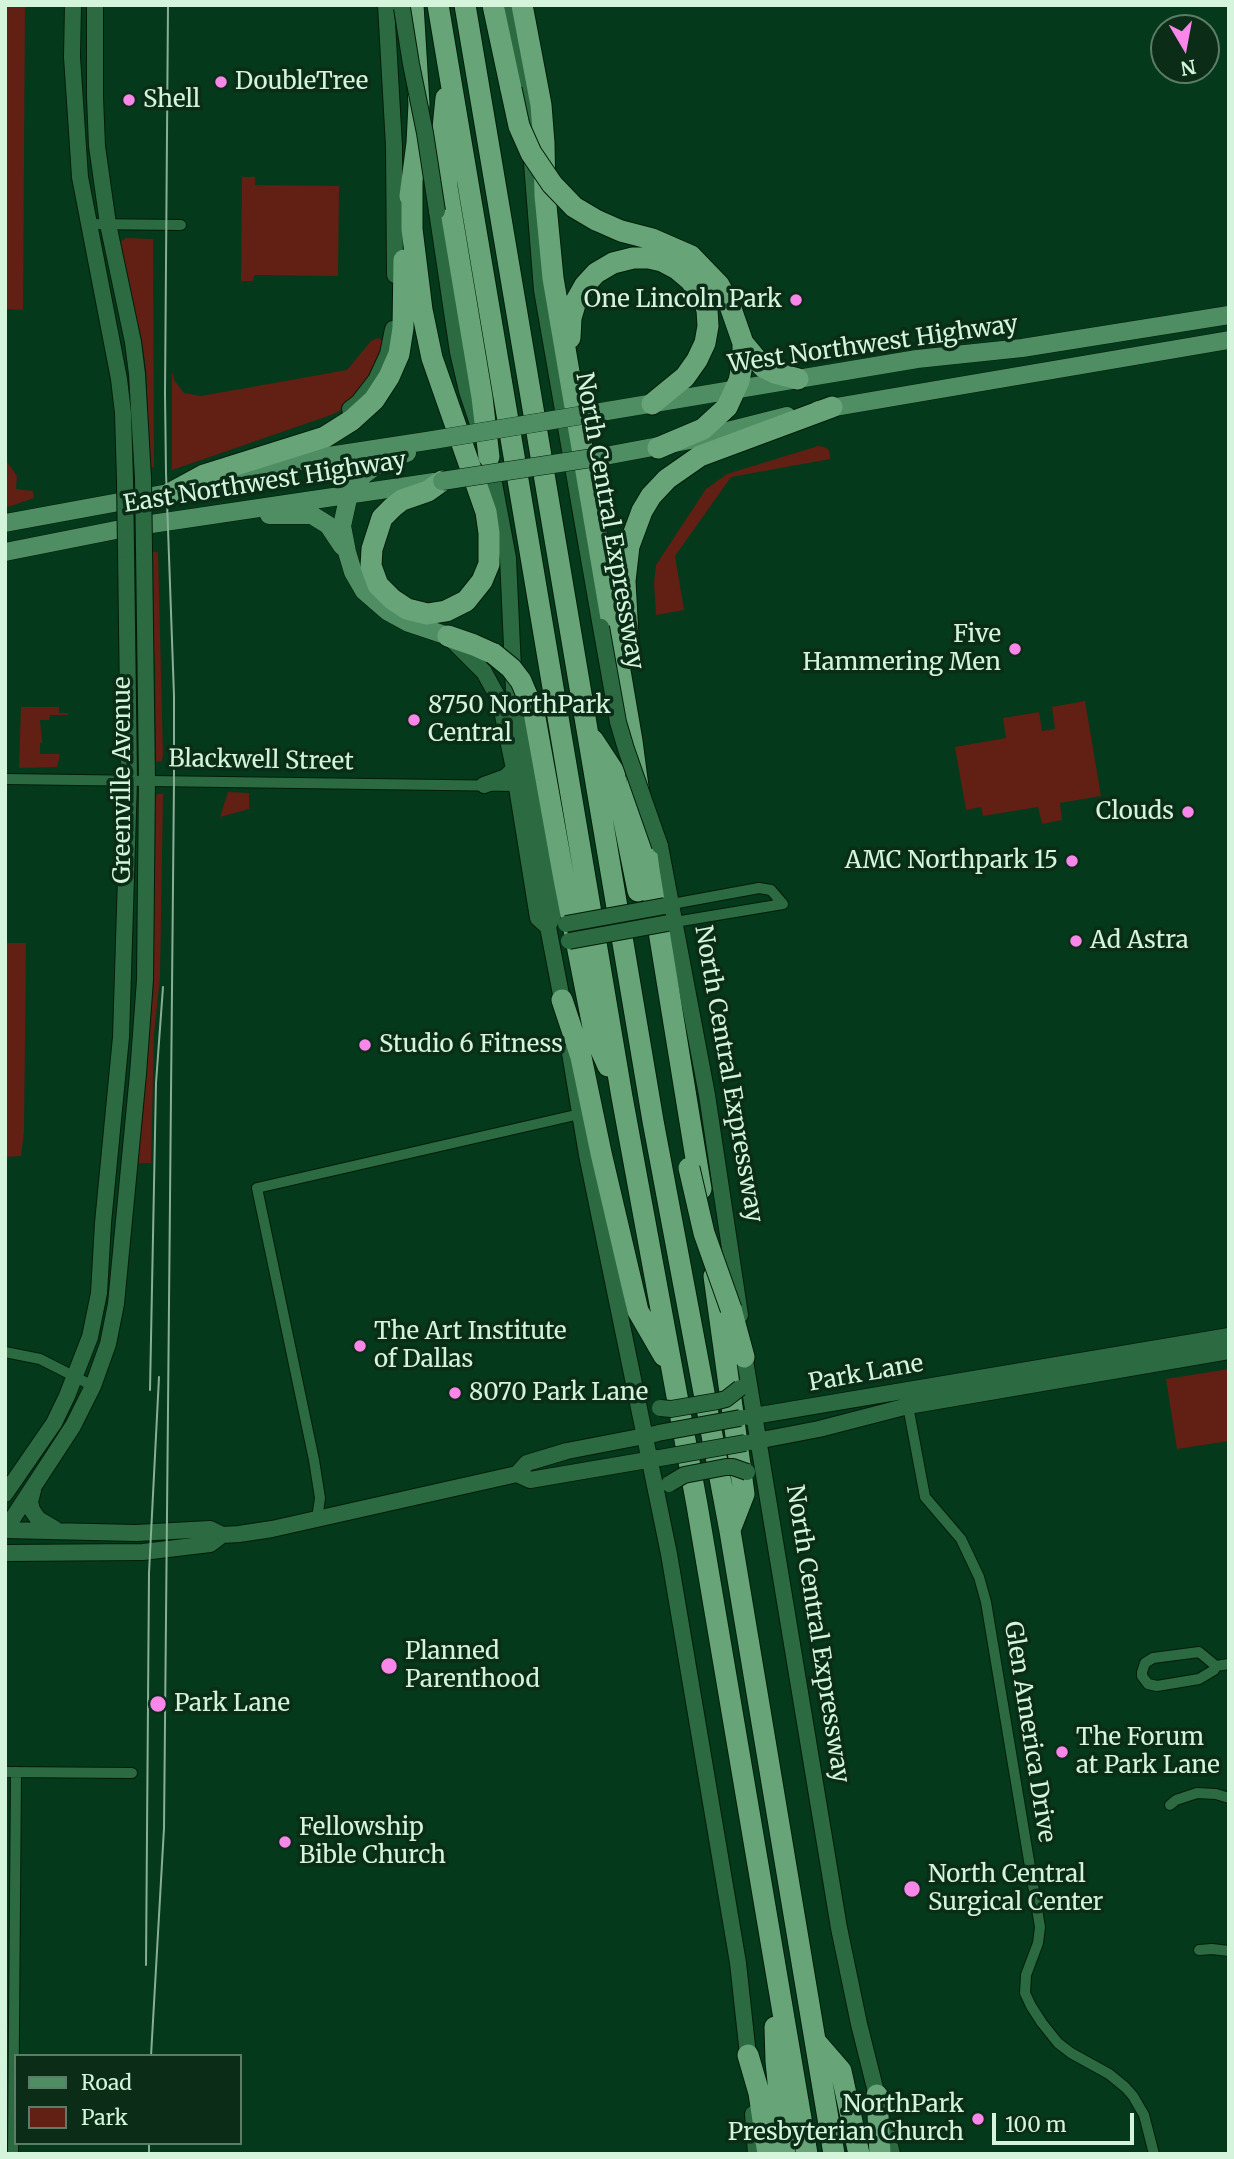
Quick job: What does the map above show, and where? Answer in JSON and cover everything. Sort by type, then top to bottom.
[{"type":"highway","points":[[438,5],[622,1097],[697,1505],[807,2154]]},
{"type":"highway","points":[[465,5],[663,1179],[730,1531],[834,2154]]},
{"type":"highway","points":[[493,5],[519,126],[531,153],[552,184],[574,206],[596,220],[691,256],[719,285],[729,303],[743,343],[743,360],[736,390],[727,407],[712,423],[658,447]]},
{"type":"highway","points":[[522,5],[541,105],[549,242],[560,321],[575,396],[632,741],[649,870],[698,1169],[744,1494],[730,1531]]},
{"type":"highway","points":[[169,494],[204,475],[325,438],[352,421],[374,400],[389,377],[399,354],[403,328],[404,229],[412,182],[419,104],[400,6]]},
{"type":"highway","points":[[449,71],[442,138],[447,187],[482,397],[489,457]]},
{"type":"highway","points":[[412,182],[412,229],[422,310],[432,358],[486,512],[489,533],[489,564],[482,581],[466,600],[446,611],[427,614],[407,608],[392,599],[378,585],[371,566],[372,549],[382,518],[393,507],[402,500],[428,491],[442,481]]},
{"type":"highway","points":[[575,396],[570,344],[571,318],[576,301],[596,273],[613,263],[633,258],[649,258],[677,269],[690,280],[702,296],[707,310],[708,326],[705,343],[685,377],[652,404]]},
{"type":"highway","points":[[743,343],[763,367],[798,379]]},
{"type":"highway","points":[[632,741],[625,581],[629,546],[642,511],[651,496],[667,479],[700,456],[832,407]]},
{"type":"highway","points":[[448,636],[494,654],[511,668],[528,696],[534,712],[595,1037],[622,1097]]},
{"type":"highway","points":[[587,732],[614,772],[689,1168],[704,1233],[731,1309],[744,1357]]},
{"type":"highway","points":[[562,1000],[581,1057],[638,1311],[672,1369]]},
{"type":"highway","points":[[773,1948],[776,2061],[785,2154]]},
{"type":"highway","points":[[815,2041],[841,2071],[859,2154]]},
{"type":"highway","points":[[748,2055],[759,2092],[768,2154]]},
{"type":"highway","points":[[877,2095],[880,2154]]},
{"type":"main road","name":"North Central Expressway","points":[[510,5],[528,111],[542,290],[601,627],[622,735],[660,846],[670,914],[707,1095],[735,1276],[752,1442],[766,1488],[839,1928],[892,2154]]},
{"type":"main road","points":[[400,6],[425,133],[458,352],[467,391],[489,457],[508,558],[513,680],[553,915],[549,934],[580,1114],[620,1318],[638,1395],[652,1434],[659,1501],[738,1963],[756,2154]]},
{"type":"main road","points":[[204,475],[234,458],[313,433],[338,420],[359,402],[376,380],[388,354],[394,317],[400,6]]},
{"type":"main road","points":[[73,13],[95,13]]},
{"type":"main road","name":"Greenville Avenue","points":[[5,1494],[54,1423],[90,1337],[96,1312],[121,1037],[129,780],[125,480],[119,379],[79,168],[73,13]]},
{"type":"main road","name":"Greenville Avenue","points":[[5,1530],[73,1426],[93,1386],[108,1344],[116,1304],[145,980],[143,478],[136,364],[108,224],[95,124],[95,13]]},
{"type":"main road","name":"West Northwest Highway","points":[[525,425],[917,359],[1033,347],[1229,314]]},
{"type":"main road","points":[[658,447],[832,407],[1229,340]]},
{"type":"main road","name":"East Northwest Highway","points":[[5,523],[169,494],[281,464],[525,425]]},
{"type":"main road","points":[[433,440],[413,451],[382,461],[357,480],[349,494],[342,526],[347,552],[353,572],[364,592],[387,611],[409,623],[448,636],[484,672],[492,685],[500,702],[514,769],[538,918],[549,934]]},
{"type":"main road","name":"East Northwest Highway","points":[[5,552],[131,527],[658,447]]},
{"type":"main road","points":[[229,513],[312,515],[328,525],[347,552]]},
{"type":"main road","points":[[484,785],[506,777],[514,769]]},
{"type":"main road","points":[[549,934],[670,914]]},
{"type":"main road","points":[[125,916],[136,933],[137,976],[145,980]]},
{"type":"main road","points":[[118,1073],[138,1074]]},
{"type":"main road","points":[[103,1223],[124,1225]]},
{"type":"main road","name":"Park Lane","points":[[517,1474],[530,1480],[752,1442],[1229,1336]]},
{"type":"main road","name":"Park Lane","points":[[5,1553],[143,1552],[210,1544],[222,1535],[272,1529],[517,1474],[527,1463],[567,1451],[652,1434],[956,1381],[1229,1351]]},
{"type":"main road","points":[[908,1406],[910,1399],[937,1392],[956,1381]]},
{"type":"main road","points":[[638,1395],[651,1405],[671,1409],[726,1399],[744,1383]]},
{"type":"main road","points":[[659,1501],[669,1484],[684,1475],[726,1467],[747,1472],[766,1488]]},
{"type":"main road","points":[[36,1481],[32,1494],[32,1510],[38,1519],[61,1531]]},
{"type":"main road","name":"Park Lane","points":[[5,1530],[136,1533],[211,1530],[222,1535]]},
{"type":"street","points":[[89,224],[181,225]]},
{"type":"street","name":"Blackwell Street","points":[[5,779],[516,786]]},
{"type":"street","points":[[759,888],[771,890],[783,904],[670,914],[759,888]]},
{"type":"street","points":[[317,1519],[320,1498],[314,1460],[257,1188],[580,1114]]},
{"type":"street","points":[[5,1352],[40,1359],[93,1386]]},
{"type":"street","name":"Glen America Drive","points":[[908,1406],[925,1497],[961,1539],[979,1577],[986,1602],[1040,1927],[1038,1943],[1026,1975],[1025,1993],[1042,2023],[1058,2043],[1109,2074],[1133,2096],[1144,2115],[1154,2154]]},
{"type":"street","points":[[1216,1666],[1199,1652],[1153,1658],[1145,1663],[1142,1676],[1148,1684],[1157,1686],[1199,1679],[1216,1666],[1229,1664]]},
{"type":"street","points":[[13,2154],[11,1772],[132,1773]]},
{"type":"street","points":[[1170,1805],[1176,1800],[1197,1793],[1229,1798]]},
{"type":"street","points":[[1199,1951],[1229,1951]]},
{"type":"green space","points":[[5,5],[25,5],[23,310],[5,309]]},
{"type":"green space","points":[[242,177],[255,177],[255,185],[339,186],[338,276],[254,275],[253,281],[241,281]]},
{"type":"green space","points":[[126,238],[153,239],[154,467],[150,467],[146,368],[119,243]]},
{"type":"green space","points":[[378,338],[384,341],[370,379],[345,408],[172,470],[172,371],[174,380],[184,393],[201,396],[347,370],[371,341]]},
{"type":"green space","points":[[818,446],[829,450],[830,459],[731,477],[675,556],[684,610],[656,615],[656,565],[706,489],[727,474]]},
{"type":"green space","points":[[5,459],[17,476],[16,489],[33,491],[34,498],[5,508]]},
{"type":"green space","points":[[153,552],[158,552],[163,755],[162,761],[156,762],[152,617]]},
{"type":"green space","points":[[1085,701],[1101,796],[1060,803],[1062,820],[1042,824],[1038,807],[983,816],[981,807],[966,810],[955,747],[1006,738],[1003,718],[1039,712],[1042,731],[1055,729],[1052,707]]},
{"type":"green space","points":[[21,707],[59,707],[59,713],[68,713],[50,715],[49,720],[40,720],[40,754],[60,754],[57,767],[19,768]]},
{"type":"green space","points":[[228,792],[249,793],[249,809],[220,817]]},
{"type":"green space","points":[[163,794],[160,977],[154,1034],[151,1163],[138,1163],[152,994],[154,797]]},
{"type":"green space","points":[[5,943],[26,943],[24,1132],[21,1156],[5,1157]]},
{"type":"green space","points":[[1229,1369],[1229,1441],[1177,1449],[1166,1379]]},
{"type":"tram line","points":[[151,2054],[164,1828],[174,780],[165,393],[168,5]]},
{"type":"tram line","points":[[150,1390],[156,1083],[163,987]]},
{"type":"tram line","points":[[146,1965],[149,1573],[159,1377]]},
{"type":"tram line","points":[[149,2145],[149,2154]]},
{"type":"place","name":"DoubleTree","points":[[221,82]]},
{"type":"place","name":"Shell","points":[[129,100]]},
{"type":"place","name":"One Lincoln Park","points":[[796,300]]},
{"type":"place","name":"Five Hammering Men","points":[[1015,649]]},
{"type":"place","name":"8750 NorthPark Central","points":[[414,720]]},
{"type":"place","name":"Clouds","points":[[1188,812]]},
{"type":"place","name":"AMC Northpark 15","points":[[1072,861]]},
{"type":"place","name":"Ad Astra","points":[[1076,941]]},
{"type":"place","name":"Studio 6 Fitness","points":[[365,1045]]},
{"type":"place","name":"The Art Institute of Dallas","points":[[360,1346]]},
{"type":"place","name":"8070 Park Lane","points":[[455,1393]]},
{"type":"place","name":"Planned Parenthood","points":[[389,1666]]},
{"type":"place","name":"Park Lane","points":[[158,1704]]},
{"type":"place","name":"The Forum at Park Lane","points":[[1062,1752]]},
{"type":"place","name":"Fellowship Bible Church","points":[[285,1842]]},
{"type":"place","name":"North Central Surgical Center","points":[[912,1889]]},
{"type":"place","name":"NorthPark Presbyterian Church","points":[[978,2119]]}]
